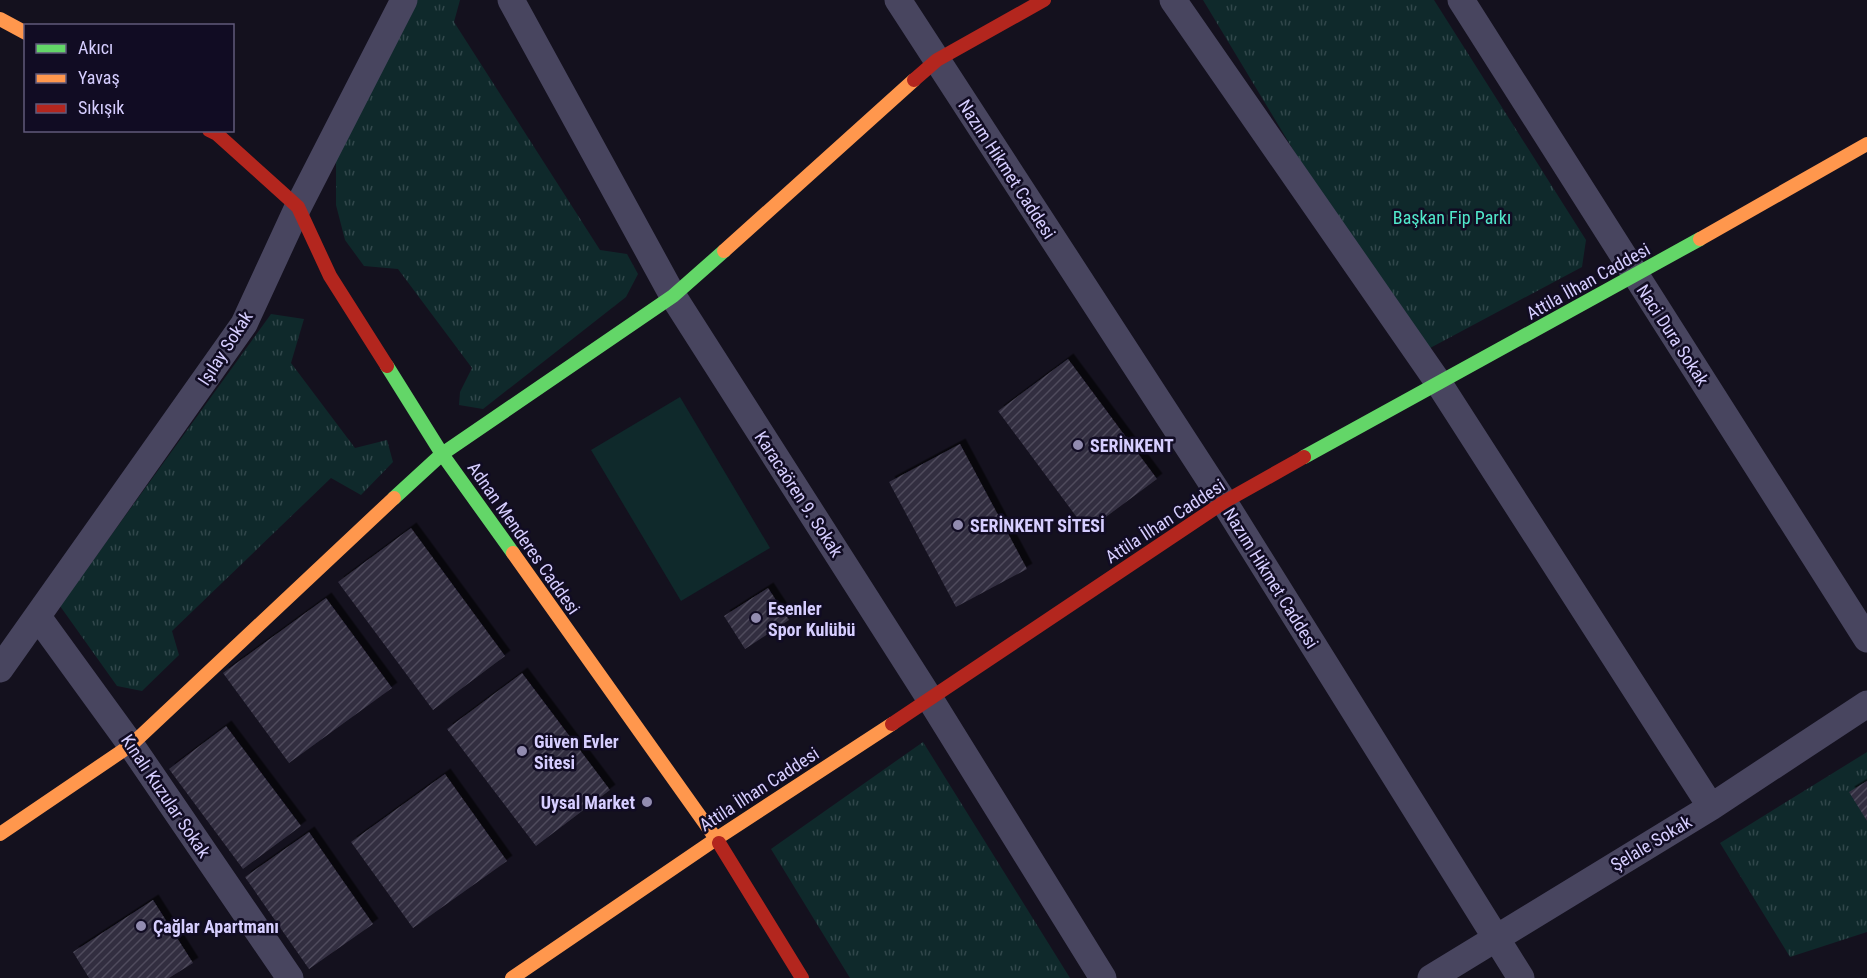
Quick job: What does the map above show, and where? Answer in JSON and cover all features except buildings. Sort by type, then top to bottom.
[{"type":"street","name":"Işılay Sokak","points":[[0,669],[244,324],[298,207],[404,0]]},
{"type":"street","name":"Karacaören 9. Sokak","points":[[511,0],[672,296],[930,699],[1103,978]]},
{"type":"street","name":"Nazım Hikmet Caddesi","points":[[898,0],[1224,502],[1521,978]]},
{"type":"street","points":[[0,834],[131,745],[442,454],[672,296],[937,60],[1044,0]]},
{"type":"street","points":[[1173,0],[1438,382],[1712,807]]},
{"type":"street","name":"Naci Dura Sokak","points":[[1461,0],[1867,639]]},
{"type":"street","points":[[0,20],[24,32]]},
{"type":"street","name":"Adnan Menderes Caddesi","points":[[213,132],[298,207],[330,276],[442,454],[716,839],[802,978]]},
{"type":"street","name":"Attila İlhan Caddesi","points":[[513,978],[716,839],[1224,502],[1438,382],[1635,276],[1867,144]]},
{"type":"street","name":"Kınalı Kuzular Sokak","points":[[38,617],[131,745],[281,975]]},
{"type":"street","name":"Şelale Sokak","points":[[1431,978],[1712,807],[1867,704]]},
{"type":"green space","points":[[410,0],[460,0],[454,22],[600,250],[627,254],[638,274],[626,297],[483,409],[459,405],[460,392],[472,368],[398,269],[364,266],[345,240],[336,205],[336,158]]},
{"type":"green space","name":"Başkan Fip Parkı","points":[[1203,0],[1434,0],[1586,240],[1582,267],[1417,355]]},
{"type":"green space","points":[[271,314],[304,319],[291,363],[355,448],[387,440],[393,462],[361,495],[331,478],[172,631],[179,655],[142,691],[117,686],[60,606]]},
{"type":"green space","points":[[680,397],[770,548],[681,601],[591,450]]},
{"type":"green space","points":[[923,742],[1070,978],[850,978],[771,849]]},
{"type":"green space","points":[[1867,752],[1867,932],[1790,957],[1720,843]]},
{"type":"traffic: fast","points":[[1304,457],[1700,239]]},
{"type":"traffic: fast","points":[[394,498],[442,454],[673,296],[724,251]]},
{"type":"traffic: fast","points":[[387,366],[442,454],[513,553]]},
{"type":"traffic: slow","points":[[0,19],[24,32]]},
{"type":"traffic: slow","points":[[724,251],[914,80]]},
{"type":"traffic: slow","points":[[1700,239],[1867,144]]},
{"type":"traffic: slow","points":[[0,834],[131,745],[394,498]]},
{"type":"traffic: slow","points":[[513,553],[719,843]]},
{"type":"traffic: slow","points":[[512,978],[716,839],[892,724]]},
{"type":"traffic: jam","points":[[914,80],[937,60],[1044,0]]},
{"type":"traffic: jam","points":[[213,132],[298,207],[330,276],[387,366]]},
{"type":"traffic: jam","points":[[892,724],[1224,502],[1304,457]]},
{"type":"traffic: jam","points":[[719,843],[802,978]]},
{"type":"place","name":"SERİNKENT","points":[[1078,445]]},
{"type":"place","name":"SERİNKENT SİTESİ","points":[[958,525]]},
{"type":"place","name":"Esenler Spor Kulübü","points":[[756,618]]},
{"type":"place","name":"Güven Evler Sitesi","points":[[522,751]]},
{"type":"place","name":"Uysal Market","points":[[647,802]]},
{"type":"place","name":"Çağlar Apartmanı","points":[[141,926]]}]
